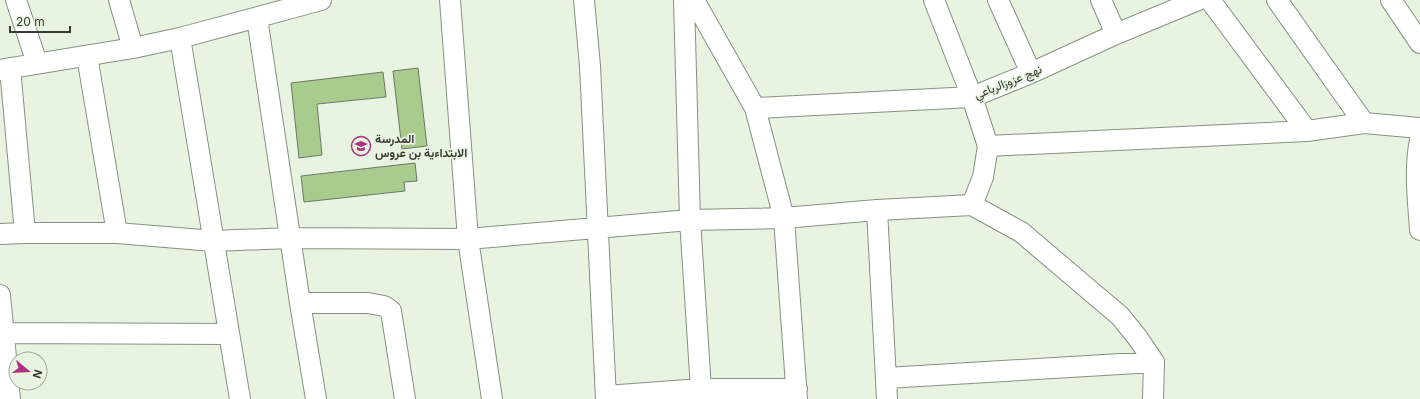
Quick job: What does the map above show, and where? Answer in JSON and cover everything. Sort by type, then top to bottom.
[{"type":"street","points":[[16,0],[37,63]]},
{"type":"street","points":[[120,0],[133,48]]},
{"type":"street","points":[[25,233],[5,69],[133,48],[180,38],[263,11],[321,0]]},
{"type":"street","points":[[450,0],[468,239],[492,399]]},
{"type":"street","points":[[584,0],[590,66],[606,398],[701,389],[797,394],[784,218],[755,108],[694,0]]},
{"type":"street","points":[[684,0],[690,220],[701,389]]},
{"type":"street","points":[[934,0],[972,97],[988,146],[983,177],[972,205]]},
{"type":"street","points":[[998,0],[1031,73]]},
{"type":"street","points":[[1101,0],[1116,34]]},
{"type":"street","name":"نهج عزوزالرباعي","points":[[755,108],[972,97],[1031,73],[1116,34],[1198,0]]},
{"type":"street","points":[[1210,0],[1306,130]]},
{"type":"street","points":[[1277,0],[1364,123]]},
{"type":"street","points":[[1391,0],[1420,43]]},
{"type":"street","points":[[263,11],[290,238],[316,399]]},
{"type":"street","points":[[180,38],[240,399]]},
{"type":"street","points":[[87,56],[117,234]]},
{"type":"street","points":[[988,146],[1306,130],[1364,123],[1420,128]]},
{"type":"street","points":[[1420,140],[1417,154],[1417,184],[1420,230]]},
{"type":"street","points":[[0,234],[117,234],[214,241],[290,238],[468,239],[690,220],[784,218],[877,210],[972,205],[1021,232],[1120,316],[1154,362],[1153,399]]},
{"type":"street","points":[[877,210],[887,399]]},
{"type":"street","points":[[0,295],[10,399]]},
{"type":"street","points":[[300,303],[368,303],[384,306],[391,311],[405,399]]},
{"type":"street","points":[[4,333],[229,334]]},
{"type":"street","points":[[886,378],[1154,362]]},
{"type":"building","points":[[418,68],[427,146],[402,149],[393,71]]},
{"type":"building","points":[[383,72],[386,97],[317,104],[322,155],[299,158],[291,83]]},
{"type":"building","points":[[415,163],[417,181],[404,182],[405,191],[304,202],[301,176]]},
{"type":"place","name":"المدرسة الابتداءية بن عروس","points":[[361,146]]}]
